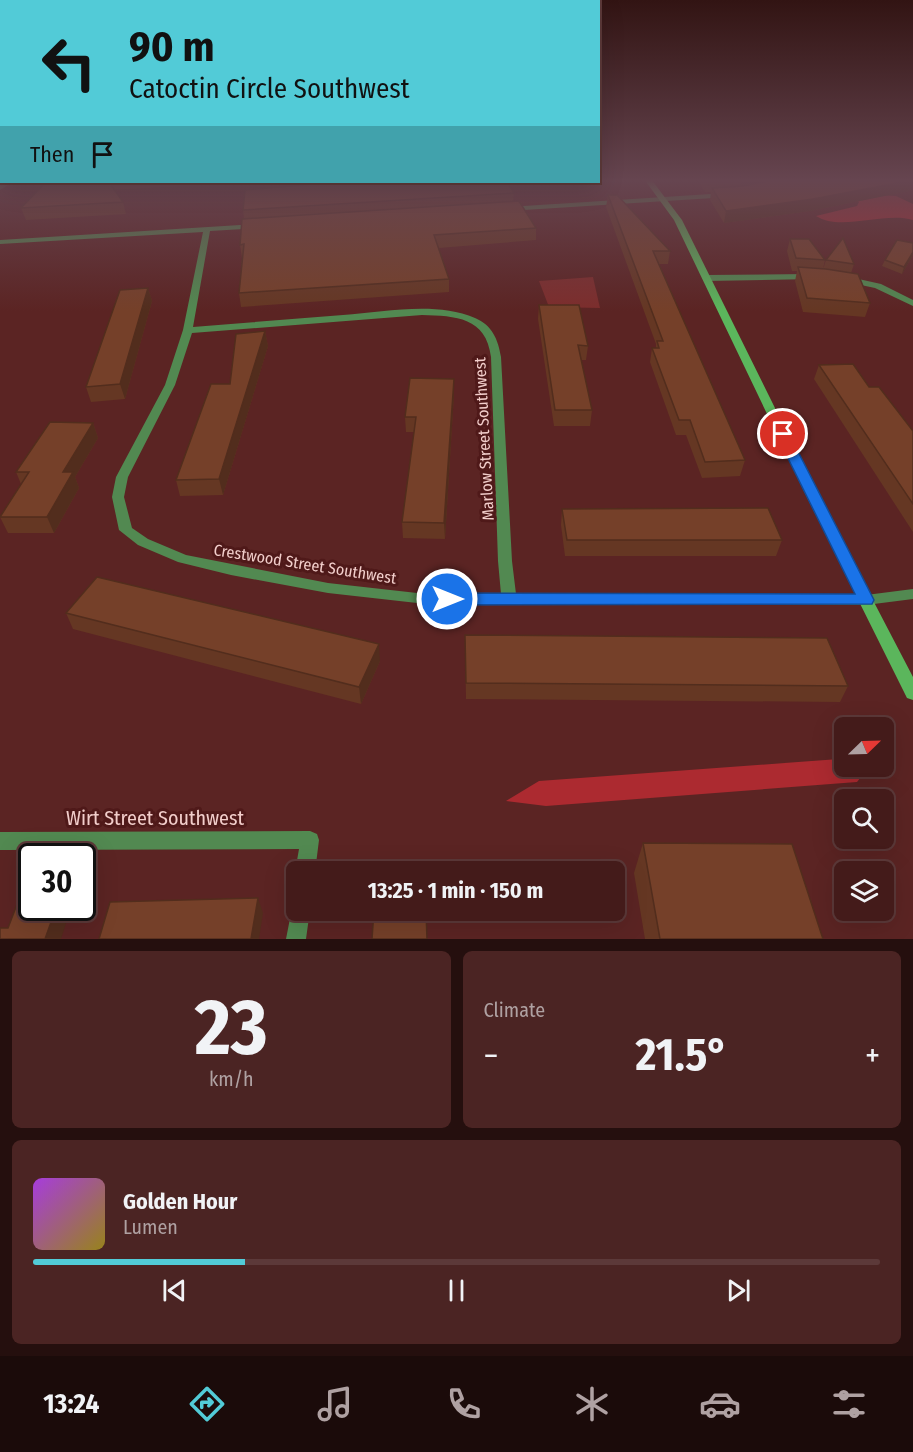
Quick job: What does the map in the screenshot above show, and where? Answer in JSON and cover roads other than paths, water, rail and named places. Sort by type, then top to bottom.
[{"type":"main road","points":[[679,223],[913,693]]},
{"type":"street","points":[[0,242],[270,225]]},
{"type":"street","name":"Crestwood Street Southwest","points":[[207,229],[188,330],[170,385],[122,477],[118,497],[126,530],[143,542],[183,559],[271,577],[328,588],[426,599],[866,600],[913,594]]},
{"type":"street","points":[[706,278],[829,278],[878,286],[913,303]]},
{"type":"street","name":"Marlow Street Southwest","points":[[188,330],[422,312],[446,313],[465,318],[484,327],[493,339],[496,357],[504,561],[509,599]]},
{"type":"street","name":"Wirt Street Southwest","points":[[0,841],[310,840],[307,861]]},
{"type":"street","points":[[296,939],[298,921]]}]
